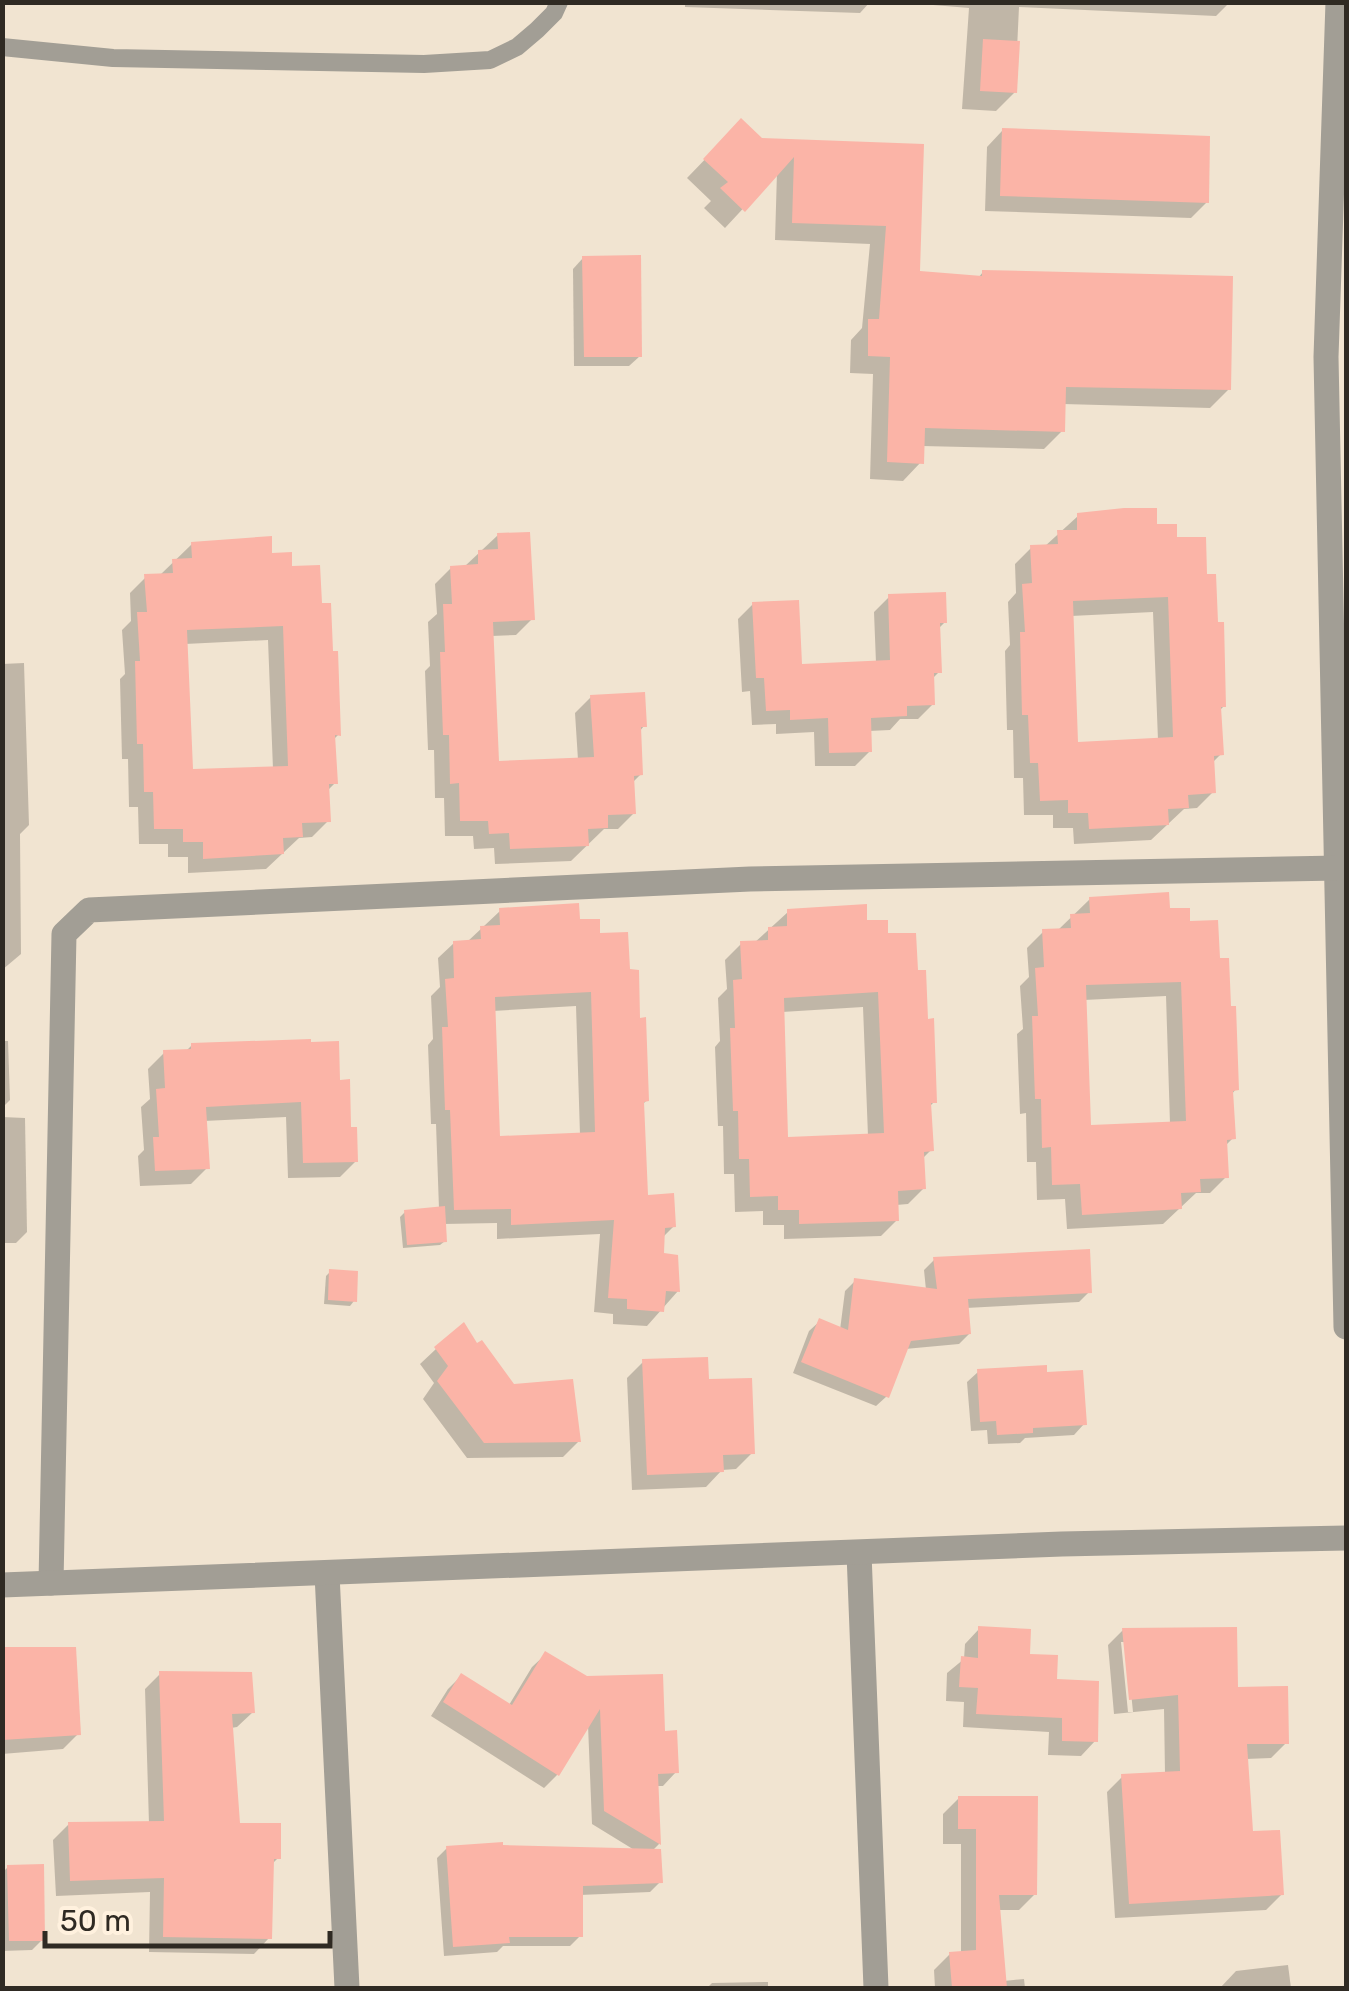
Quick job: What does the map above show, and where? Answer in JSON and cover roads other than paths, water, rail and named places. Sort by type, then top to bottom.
[{"type":"street","points":[[1338,2],[1326,356],[1346,1326]]},
{"type":"street","points":[[51,1583],[64,934],[88,910],[750,879],[1338,868]]},
{"type":"street","points":[[2,1585],[1062,1544],[1346,1538]]},
{"type":"street","points":[[860,1553],[876,1988]]},
{"type":"street","points":[[327,1574],[347,1988]]},
{"type":"lane","points":[[2,47],[133,59],[424,64],[490,60],[538,30],[559,2]]}]
